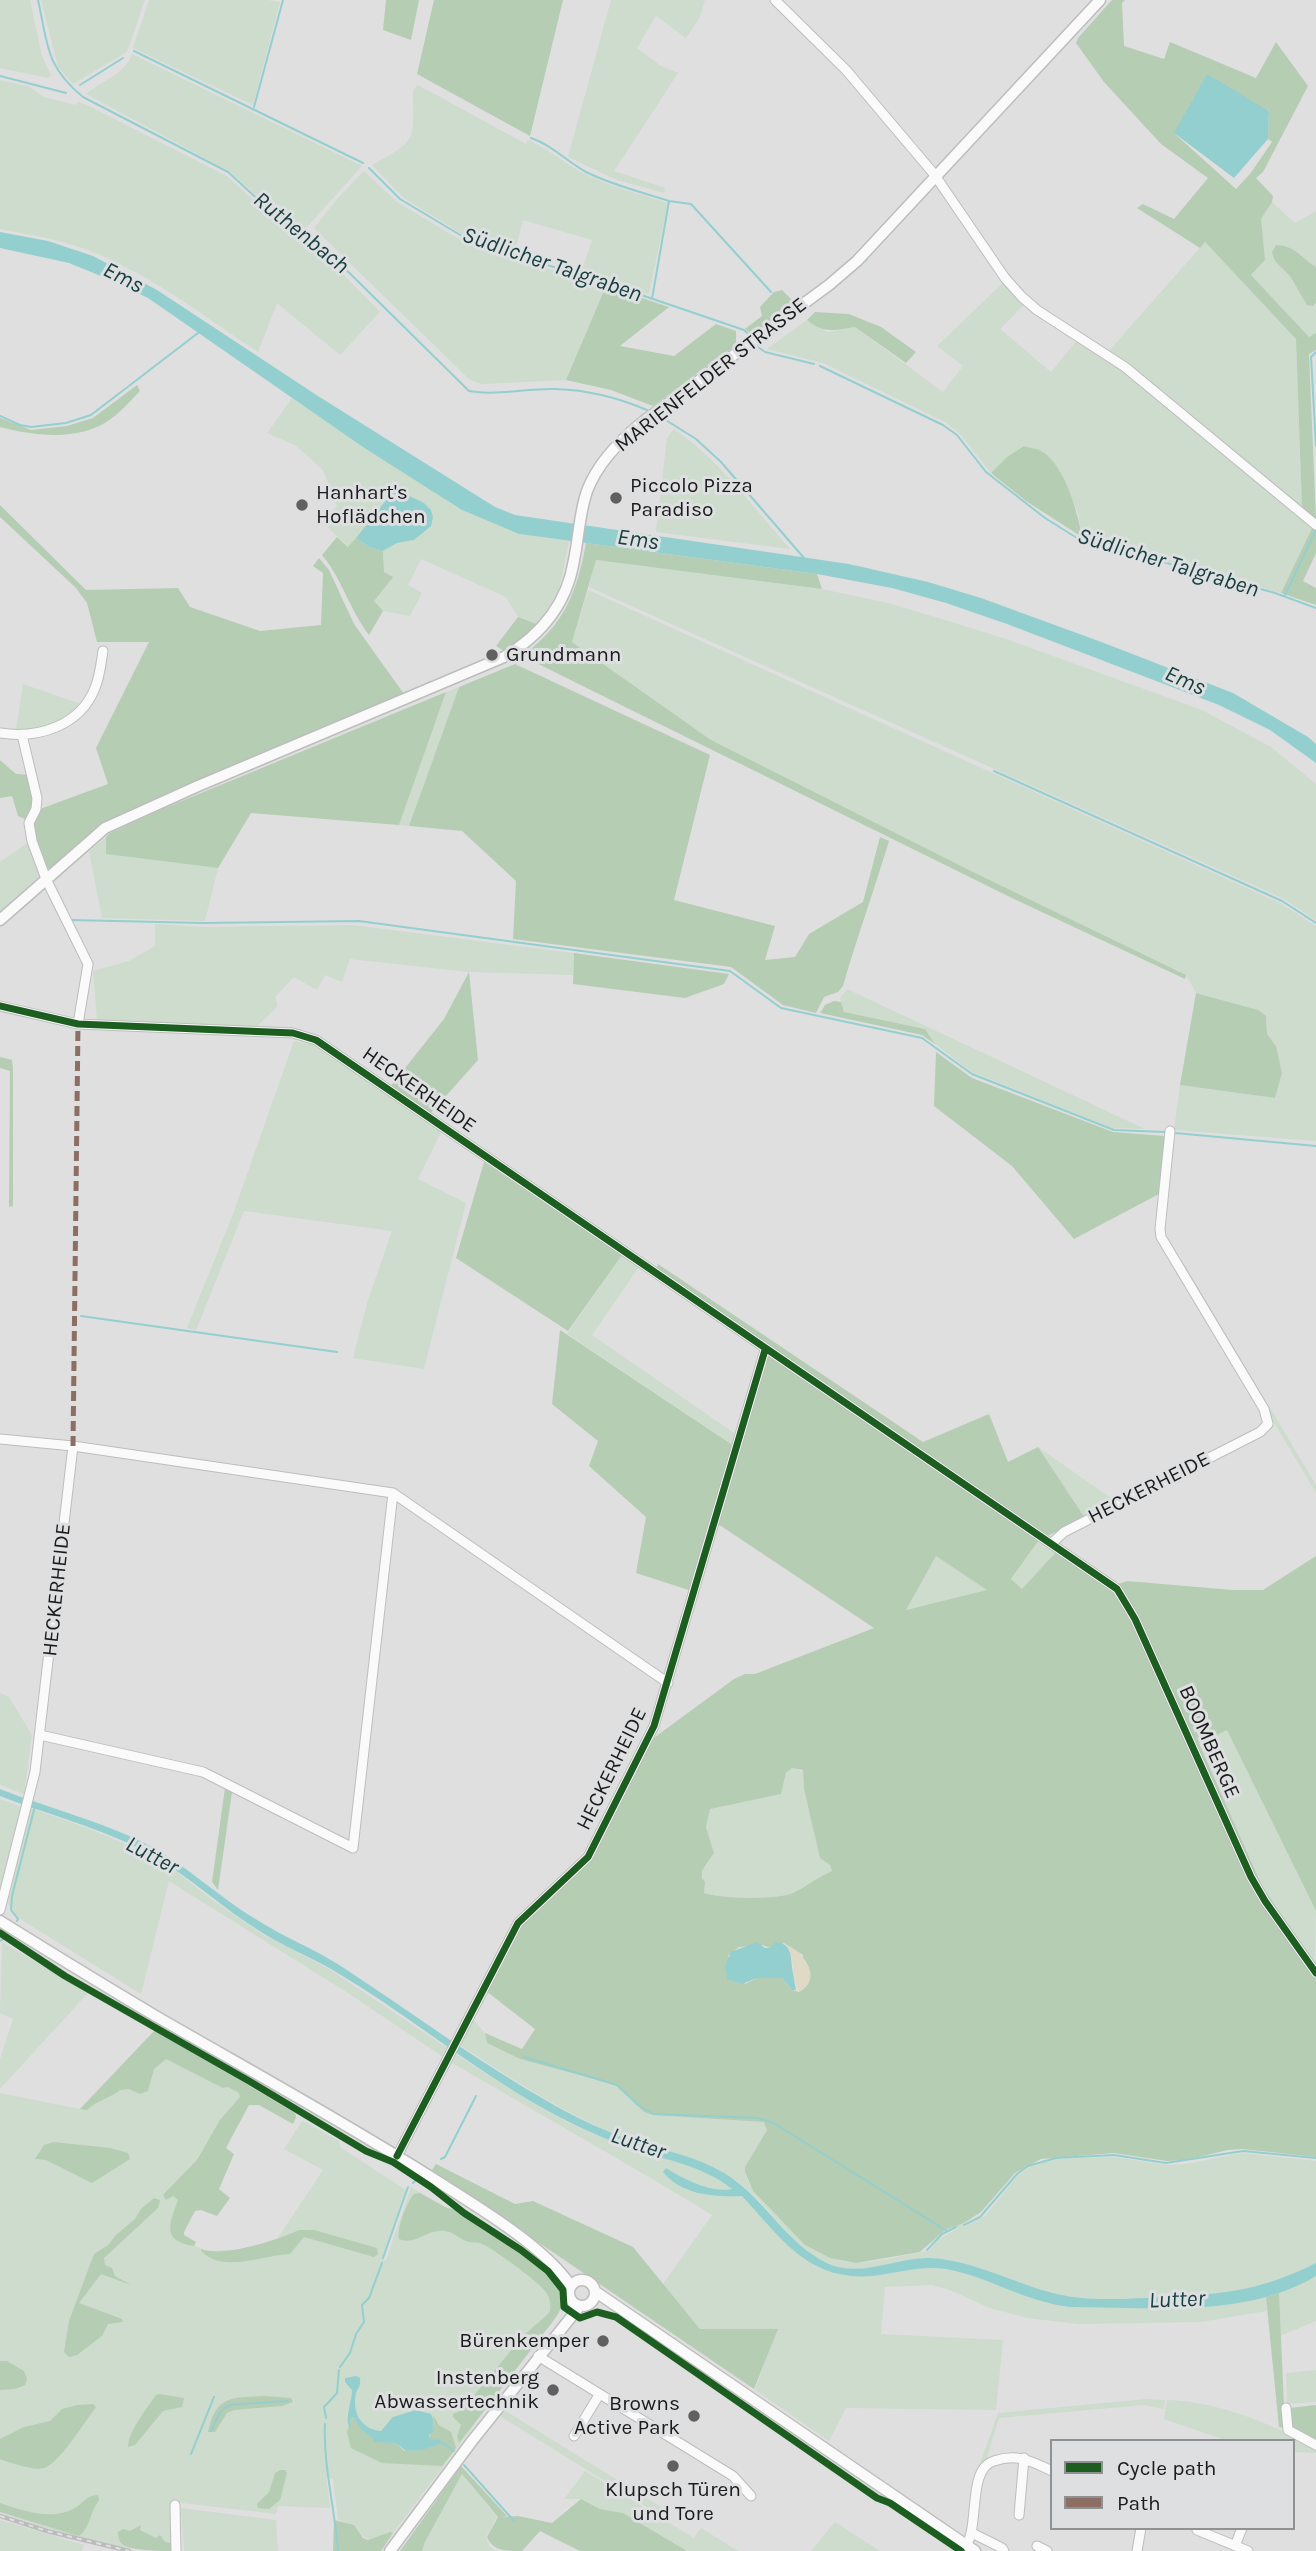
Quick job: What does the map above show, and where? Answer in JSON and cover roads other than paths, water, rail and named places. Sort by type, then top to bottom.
[{"type":"main road","name":"MARIENFELDER STRASSE","points":[[46,879],[105,828],[504,657],[533,637],[553,614],[565,593],[590,484],[603,461],[627,434],[842,275],[1100,0]]},
{"type":"main road","points":[[0,920],[46,879]]},
{"type":"main road","points":[[0,1921],[151,2013],[309,2102],[397,2156],[517,2234],[575,2283],[590,2282],[594,2297]]},
{"type":"main road","points":[[575,2283],[569,2291],[576,2304]]},
{"type":"main road","points":[[390,2551],[576,2304],[594,2297],[626,2313],[970,2549]]},
{"type":"street","points":[[775,0],[846,70],[936,177],[1005,278],[1022,297],[1037,310],[1125,367],[1316,525]]},
{"type":"street","points":[[0,733],[22,735],[61,726],[80,710],[94,690],[103,651]]},
{"type":"street","points":[[22,735],[37,798],[36,809],[29,823],[30,834],[46,879],[88,964],[78,1024]]},
{"type":"street","name":"HECKERHEIDE","points":[[0,1006],[78,1024],[293,1033],[316,1040],[765,1350],[1052,1543],[1063,1532],[1260,1432],[1268,1424],[1264,1409],[1161,1237],[1170,1131]]},
{"type":"street","name":"HECKERHEIDE","points":[[397,2156],[518,1923],[588,1857],[654,1726],[765,1350]]},
{"type":"street","points":[[0,1439],[73,1446],[393,1493],[668,1683]]},
{"type":"street","name":"HECKERHEIDE","points":[[0,1910],[31,1793],[73,1446]]},
{"type":"street","points":[[40,1735],[203,1772],[354,1848],[393,1493]]},
{"type":"street","name":"BOOMBERGE","points":[[1052,1543],[1121,1594],[1135,1619],[1251,1877],[1316,1973]]},
{"type":"street","points":[[538,2356],[729,2474],[740,2482],[751,2496]]},
{"type":"street","points":[[574,2436],[599,2395]]},
{"type":"street","points":[[1286,2408],[1288,2430],[1316,2445]]},
{"type":"street","points":[[970,2549],[982,2468],[987,2463],[1009,2456],[1024,2458],[1050,2470]]},
{"type":"street","points":[[1019,2515],[1024,2458]]},
{"type":"street","points":[[176,2505],[176,2551]]},
{"type":"street","points":[[1137,2551],[1141,2530]]},
{"type":"street","points":[[1197,2530],[1248,2551]]},
{"type":"street","points":[[1235,2546],[1241,2530]]},
{"type":"street","points":[[972,2533],[1004,2551]]},
{"type":"street","points":[[1037,2546],[1047,2551]]},
{"type":"water","points":[[1207,74],[1269,111],[1268,139],[1234,178],[1174,133]]},
{"type":"water","name":"Ems","points":[[0,232],[48,241],[93,256],[157,290],[318,396],[495,507],[515,515],[849,564],[928,582],[981,598],[1233,693],[1308,737],[1316,744],[1316,763],[1270,730],[1219,705],[946,603],[892,588],[817,574],[519,534],[462,510],[363,447],[148,298],[69,263],[0,248]]},
{"type":"water","points":[[395,489],[424,503],[431,510],[431,526],[414,540],[397,543],[383,551],[369,547],[356,538]]},
{"type":"water","name":"Lutter","points":[[0,1789],[138,1840],[183,1867],[239,1909],[344,1968],[474,2056],[554,2105],[614,2134],[691,2158],[724,2173],[752,2195],[800,2245],[829,2264],[854,2269],[917,2259],[946,2260],[1057,2294],[1101,2299],[1191,2296],[1232,2291],[1273,2281],[1316,2263],[1316,2276],[1288,2290],[1258,2299],[1227,2305],[1163,2309],[1069,2307],[1023,2295],[962,2273],[937,2268],[872,2276],[830,2272],[798,2254],[742,2196],[709,2195],[689,2190],[670,2180],[663,2172],[666,2168],[706,2187],[732,2189],[708,2174],[609,2140],[548,2111],[520,2095],[359,1986],[261,1932],[148,1853],[93,1829],[0,1796]]},
{"type":"water","points":[[757,1942],[765,1948],[770,1948],[776,1942],[786,1946],[791,1958],[796,1990],[792,1990],[782,1978],[757,1978],[742,1984],[727,1979],[725,1966],[731,1952]]},
{"type":"water","points":[[345,2378],[360,2378],[360,2385],[356,2393],[355,2407],[359,2418],[368,2427],[381,2431],[393,2417],[416,2410],[431,2414],[434,2431],[429,2435],[430,2439],[443,2443],[423,2450],[406,2451],[396,2443],[373,2442],[373,2438],[362,2430],[353,2417],[350,2418],[349,2427],[352,2390]]},
{"type":"waterway","name":"Ruthenbach","points":[[38,0],[55,64],[61,75],[83,97],[228,172],[286,225],[315,239],[469,391],[579,391],[603,395],[647,410]]},
{"type":"waterway","points":[[254,107],[283,0]]},
{"type":"waterway","name":"Südlicher Talgraben","points":[[134,51],[363,163]]},
{"type":"waterway","name":"Südlicher Talgraben","points":[[80,85],[123,58]]},
{"type":"waterway","name":"Südlicher Talgraben","points":[[0,76],[66,93]]},
{"type":"waterway","points":[[531,138],[596,177],[669,201],[652,299]]},
{"type":"waterway","name":"Südlicher Talgraben","points":[[369,168],[400,199],[472,242],[609,284],[744,330],[750,336]]},
{"type":"waterway","points":[[669,201],[691,204],[771,292]]},
{"type":"waterway","points":[[834,288],[867,259]]},
{"type":"waterway","points":[[0,416],[31,427],[66,423],[91,415],[198,333]]},
{"type":"waterway","name":"Südlicher Talgraben","points":[[758,347],[765,352],[814,364]]},
{"type":"waterway","points":[[1316,352],[1311,357],[1316,446]]},
{"type":"waterway","name":"Südlicher Talgraben","points":[[820,366],[943,425],[957,435],[986,472],[1045,518],[1077,538],[1275,593],[1316,608]]},
{"type":"waterway","name":"Ruthenbach","points":[[661,417],[696,439],[721,462],[804,558]]},
{"type":"waterway","points":[[1285,595],[1316,530]]},
{"type":"waterway","points":[[994,771],[1282,901],[1316,923]]},
{"type":"waterway","points":[[71,920],[204,923],[359,921],[730,971],[781,1008],[922,1038],[972,1074],[1114,1130],[1165,1132]]},
{"type":"waterway","points":[[1175,1133],[1316,1146]]},
{"type":"waterway","points":[[81,1316],[337,1352]]},
{"type":"waterway","points":[[17,1921],[11,1910],[12,1896],[35,1806]]},
{"type":"waterway","points":[[0,1941],[7,1937]]},
{"type":"waterway","points":[[524,2057],[617,2085],[638,2105],[653,2114],[758,2118],[772,2122],[947,2231]]},
{"type":"waterway","points":[[441,2159],[445,2157],[476,2096]]},
{"type":"waterway","points":[[964,2225],[980,2217],[1017,2174],[1028,2166],[1056,2158],[1114,2155],[1166,2163],[1243,2151],[1316,2158]]},
{"type":"waterway","points":[[383,2258],[408,2187]]},
{"type":"waterway","points":[[927,2250],[942,2234],[956,2227]]},
{"type":"waterway","points":[[340,2367],[350,2353],[356,2334],[364,2322],[362,2305],[369,2298],[382,2263]]},
{"type":"waterway","points":[[326,2418],[324,2407],[337,2393],[339,2370]]},
{"type":"waterway","points":[[191,2454],[214,2397]]},
{"type":"waterway","points":[[211,2431],[220,2412],[229,2405],[288,2401]]},
{"type":"waterway","points":[[325,2424],[326,2455],[338,2551]]},
{"type":"waterway","points":[[443,2443],[454,2451]]},
{"type":"waterway","points":[[464,2465],[514,2521]]},
{"type":"railway","points":[[0,2516],[47,2531],[129,2551]]},
{"type":"place","name":"Piccolo Pizza Paradiso","points":[[616,498]]},
{"type":"place","name":"Hanhart's Hoflädchen","points":[[302,505]]},
{"type":"place","name":"Grundmann","points":[[492,655]]},
{"type":"place","name":"Bürenkemper","points":[[603,2341]]},
{"type":"place","name":"Instenberg Abwassertechnik","points":[[553,2390]]},
{"type":"place","name":"Browns Active Park","points":[[694,2416]]},
{"type":"place","name":"Klupsch Türen und Tore","points":[[673,2466]]}]
